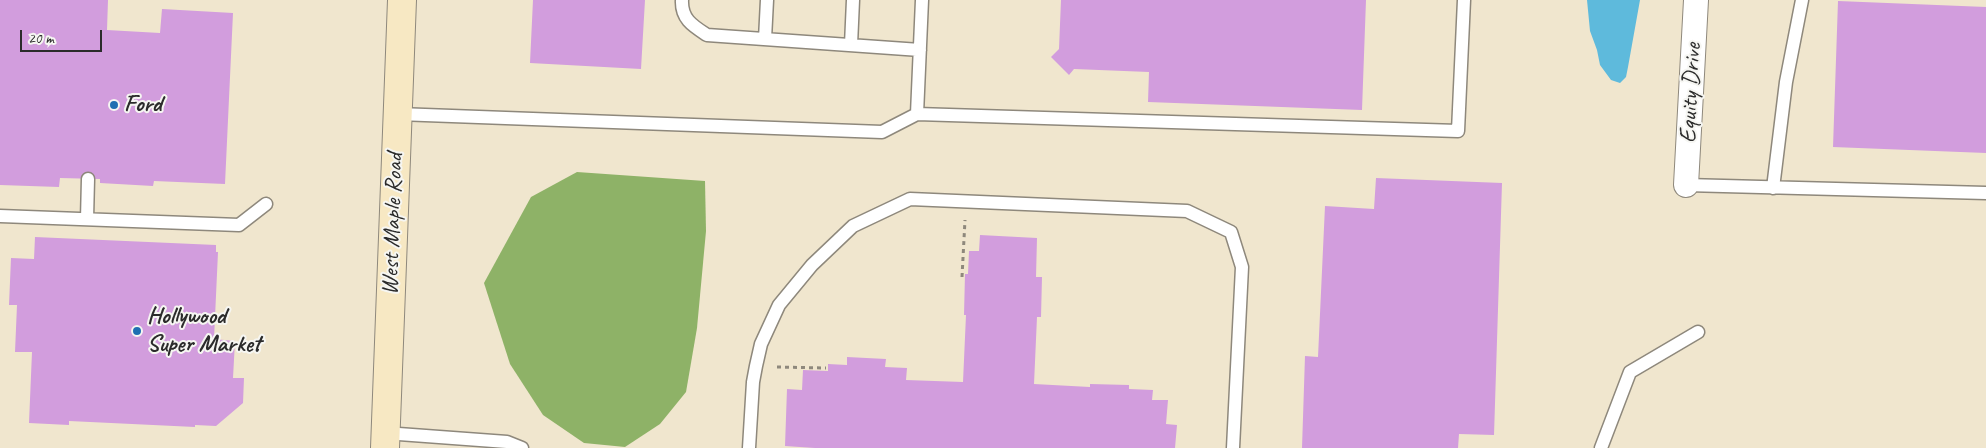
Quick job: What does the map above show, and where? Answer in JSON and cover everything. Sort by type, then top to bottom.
[{"type":"main road","name":"West Maple Road","points":[[385,441],[402,0]]},
{"type":"street","name":"Equity Drive","points":[[1686,185],[1696,0]]},
{"type":"lane","points":[[765,39],[767,0]]},
{"type":"lane","points":[[852,45],[853,0]]},
{"type":"lane","points":[[917,114],[922,0]]},
{"type":"lane","points":[[398,114],[882,132],[917,114],[1458,131],[1464,0]]},
{"type":"lane","points":[[1773,188],[1786,82],[1802,0]]},
{"type":"lane","points":[[682,5],[690,25],[707,35],[920,50]]},
{"type":"lane","points":[[86,219],[88,179]]},
{"type":"lane","points":[[1686,185],[1986,193]]},
{"type":"lane","points":[[749,448],[753,382],[756,366],[761,344],[779,305],[812,265],[853,226],[910,199],[1187,212],[1231,232],[1242,267],[1233,448]]},
{"type":"lane","points":[[0,216],[239,224],[266,204]]},
{"type":"lane","points":[[1601,448],[1630,372],[1698,332]]},
{"type":"lane","points":[[385,441],[507,442],[522,448]]},
{"type":"path","points":[[962,277],[965,219]]},
{"type":"path","points":[[772,366],[826,368]]},
{"type":"green space","points":[[577,172],[705,181],[706,231],[697,328],[686,392],[660,424],[625,447],[584,443],[543,415],[510,364],[484,283],[531,197]]},
{"type":"water","points":[[1587,0],[1640,0],[1626,77],[1620,83],[1611,80],[1600,65],[1590,31]]},
{"type":"building","name":"Ford","points":[[0,0],[108,0],[107,30],[160,33],[162,9],[233,13],[225,184],[154,181],[153,186],[100,183],[100,179],[60,178],[59,187],[0,185]]},
{"type":"building","points":[[533,0],[645,0],[641,69],[530,63]]},
{"type":"building","points":[[1061,0],[1366,0],[1362,110],[1148,102],[1149,72],[1074,69],[1069,75],[1051,57],[1059,49]]},
{"type":"building","points":[[1838,1],[1986,7],[1986,153],[1833,147]]},
{"type":"building","points":[[1376,178],[1502,183],[1494,435],[1459,434],[1458,448],[1302,448],[1305,356],[1318,357],[1325,206],[1374,209]]},
{"type":"building","points":[[980,235],[1037,238],[1036,277],[1042,277],[1041,317],[1037,317],[1034,384],[1090,387],[1090,384],[1129,385],[1129,389],[1153,390],[1152,400],[1168,400],[1166,424],[1177,425],[1175,448],[815,448],[785,446],[787,389],[802,390],[803,370],[828,371],[828,364],[847,365],[847,357],[886,359],[885,367],[907,368],[906,380],[963,382],[966,315],[964,315],[965,274],[968,274],[969,251],[979,251]]},
{"type":"building","points":[[35,237],[216,245],[216,252],[218,252],[214,339],[235,341],[233,378],[244,378],[243,403],[216,426],[195,425],[195,427],[69,421],[69,425],[29,423],[32,352],[15,352],[17,305],[9,305],[11,258],[34,259]]},
{"type":"place","name":"Ford","points":[[114,105]]},
{"type":"place","name":"Hollywood Super Market","points":[[137,331]]}]
